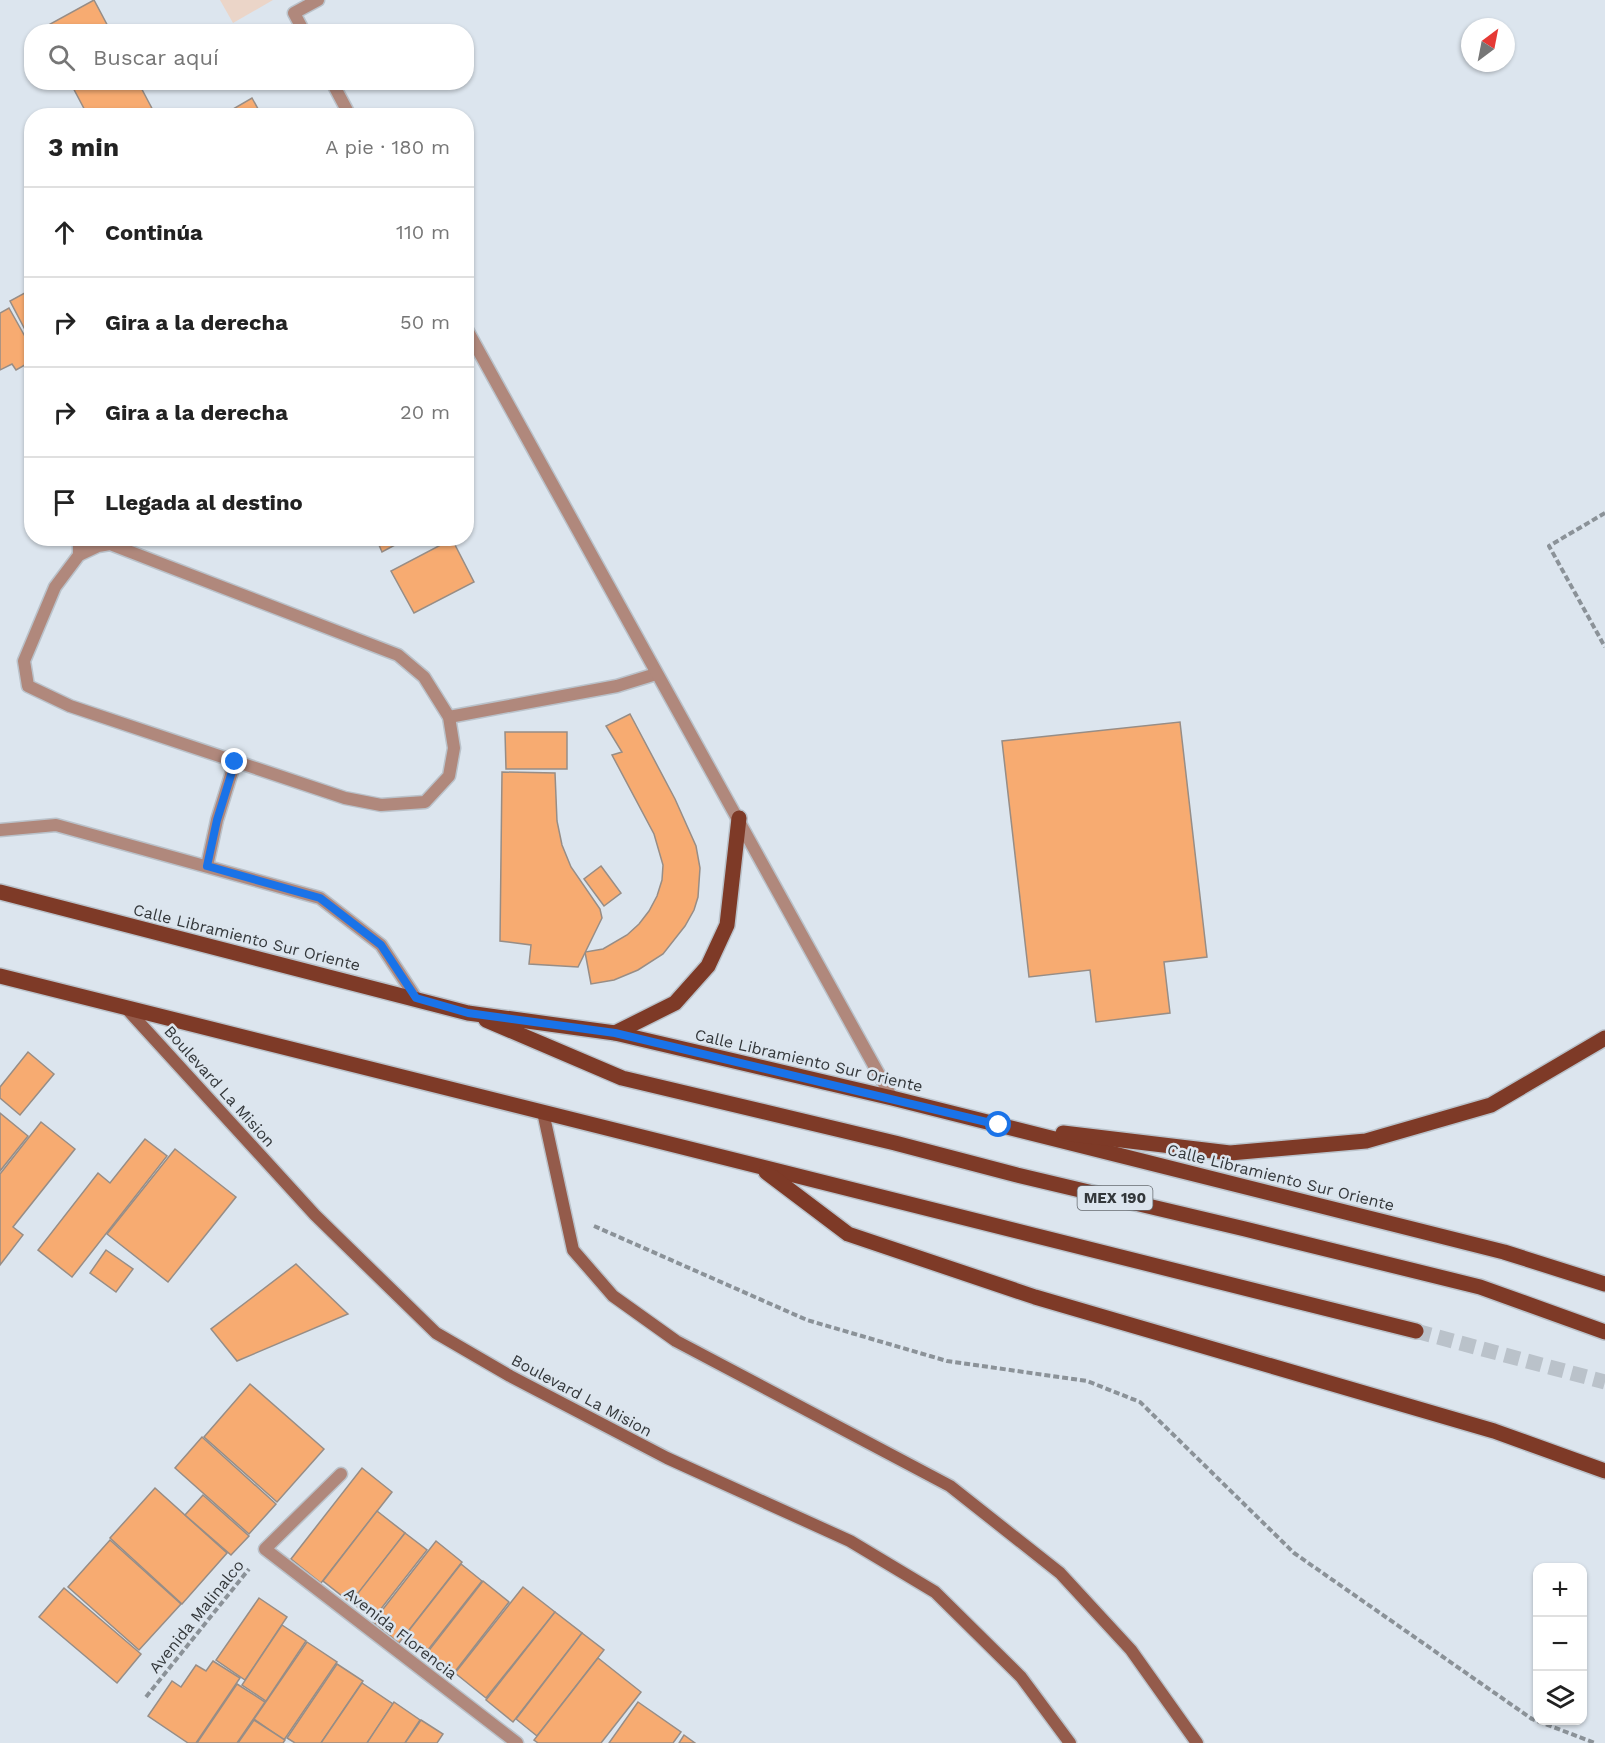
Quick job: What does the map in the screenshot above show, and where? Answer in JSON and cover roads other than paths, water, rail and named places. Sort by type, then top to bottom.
[{"type":"main road","points":[[615,1033],[675,1003],[708,966],[727,925],[739,818]]},
{"type":"main road","name":"Calle Libramiento Sur Oriente","points":[[0,892],[468,1013],[615,1033],[892,1098],[1504,1252],[1605,1284]]},
{"type":"main road","points":[[0,976],[1416,1331]]},
{"type":"main road","name":"MEX 190","points":[[468,1013],[622,1078],[1480,1287],[1605,1332]]},
{"type":"main road","points":[[999,1125],[1230,1153],[1366,1141],[1491,1105],[1605,1038]]},
{"type":"main road","points":[[759,1167],[848,1234],[1035,1297],[1494,1431],[1605,1471]]},
{"type":"street","points":[[300,24],[294,13],[318,0]]},
{"type":"street","points":[[336,90],[346,108]]},
{"type":"street","points":[[474,343],[892,1098]]},
{"type":"street","points":[[79,546],[79,555]]},
{"type":"street","points":[[98,546],[79,555],[55,588],[24,661],[28,686],[70,706],[345,798],[372,804],[425,802],[449,776],[454,748],[449,717],[424,677],[398,656],[115,546]]},
{"type":"street","points":[[449,717],[617,686],[656,674]]},
{"type":"street","points":[[207,866],[217,820],[235,762]]},
{"type":"street","points":[[0,830],[56,825],[320,898],[381,945],[416,998]]},
{"type":"street","name":"Boulevard La Mision","points":[[126,1008],[315,1215],[436,1334],[510,1376],[667,1458],[850,1541],[935,1592],[1021,1677],[1070,1743]]},
{"type":"street","points":[[543,1112],[563,1213],[573,1250],[613,1296],[676,1341],[951,1486],[1060,1573],[1131,1650],[1197,1743]]},
{"type":"street","name":"Avenida Florencia","points":[[341,1474],[265,1549],[517,1743]]},
{"type":"tunnel","points":[[1416,1331],[1605,1382]]}]
